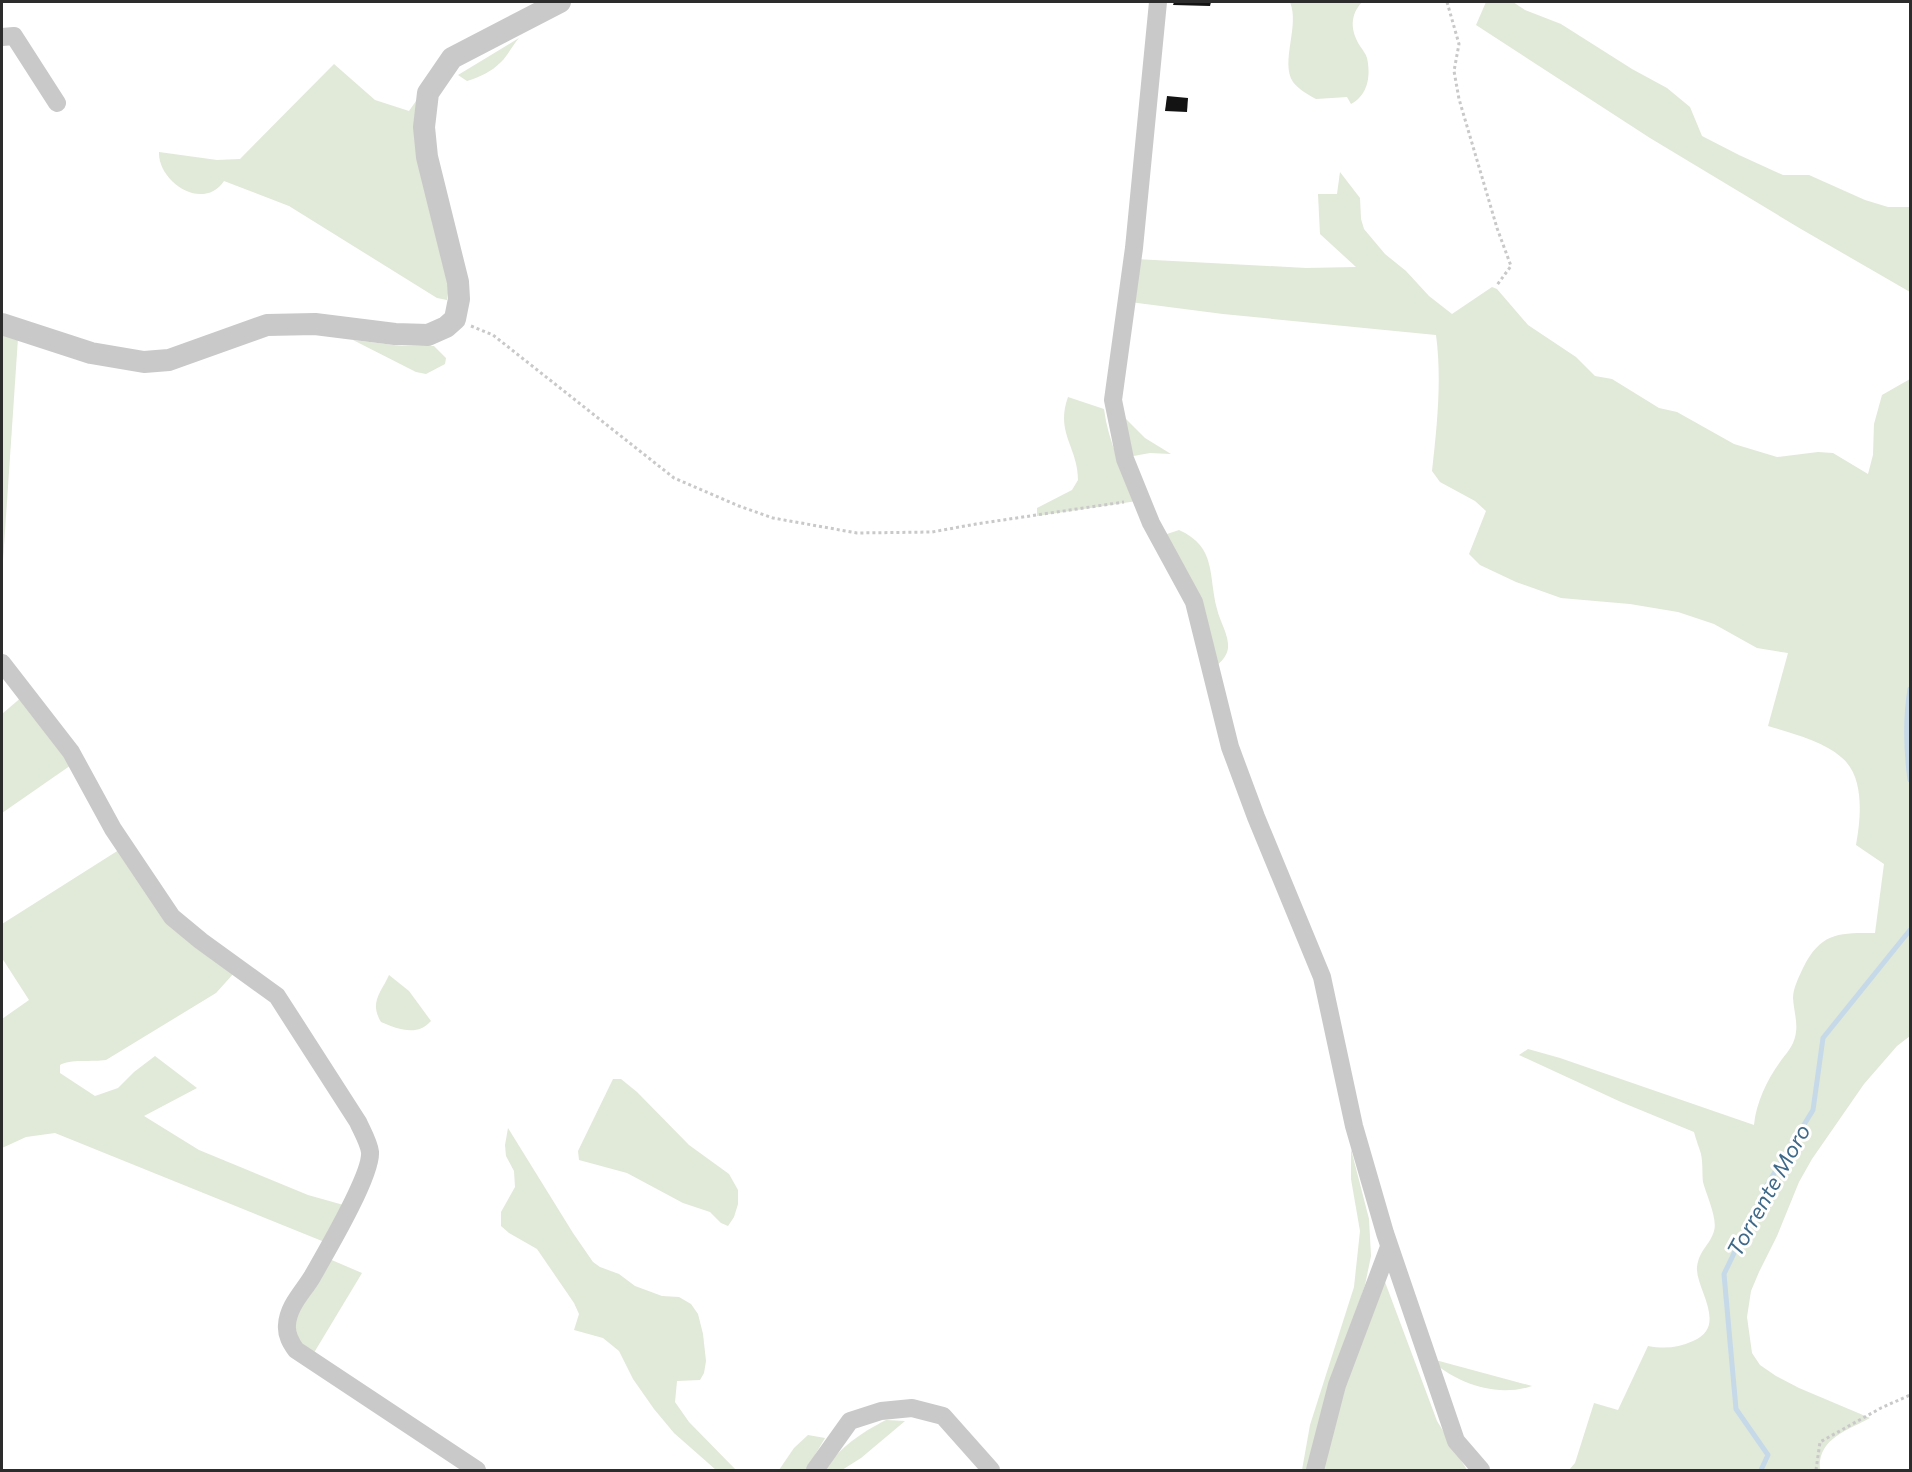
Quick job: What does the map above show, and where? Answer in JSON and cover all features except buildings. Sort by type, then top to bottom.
[{"type":"street","points":[[2,324],[91,353],[144,362],[169,360],[267,325],[315,324],[395,334],[428,335],[446,327],[455,320],[459,299],[458,282],[427,157],[424,127],[428,93],[452,58],[560,2]]},
{"type":"street","points":[[1158,2],[1134,248],[1113,400],[1125,459],[1151,523],[1194,602],[1230,747],[1256,817],[1322,976],[1354,1126],[1389,1247],[1456,1441],[1481,1470]]},
{"type":"street","points":[[2,37],[14,36],[57,103]]},
{"type":"street","points":[[2,663],[71,752],[113,829],[172,916],[201,941],[277,996],[358,1122],[368,1145],[369,1166],[363,1184],[312,1277],[292,1308],[286,1327],[290,1340],[296,1350],[305,1357],[477,1470]]},
{"type":"street","points":[[1315,1470],[1337,1385],[1389,1247]]},
{"type":"street","points":[[815,1470],[850,1421],[880,1412],[912,1408],[943,1416],[991,1470]]},
{"type":"path","points":[[1448,2],[1459,44],[1454,71],[1459,99],[1497,228],[1511,266],[1497,285]]},
{"type":"path","points":[[455,320],[493,335],[674,478],[773,518],[857,533],[932,532],[1120,503],[1140,497]]},
{"type":"path","points":[[1816,1470],[1820,1442],[1881,1408],[1911,1395]]},
{"type":"green space","points":[[1290,2],[1362,2],[1353,17],[1353,28],[1367,58],[1369,72],[1365,90],[1351,104],[1347,97],[1316,99],[1293,82],[1288,64],[1293,22]]},
{"type":"green space","points":[[1486,2],[1513,2],[1525,10],[1561,24],[1632,69],[1667,88],[1690,107],[1702,136],[1739,155],[1783,175],[1809,175],[1865,200],[1888,207],[1910,207],[1910,292],[1650,138],[1476,25]]},
{"type":"green space","points":[[519,38],[497,66],[481,76],[467,81],[458,75]]},
{"type":"green space","points":[[334,64],[375,100],[409,111],[416,101],[449,286],[447,300],[437,298],[289,206],[224,181],[215,190],[205,194],[194,193],[174,183],[166,174],[159,152],[217,160],[240,159]]},
{"type":"green space","points":[[1340,172],[1360,198],[1364,229],[1385,254],[1406,271],[1429,296],[1452,314],[1492,287],[1497,289],[1528,325],[1576,357],[1595,376],[1612,379],[1659,408],[1677,412],[1734,444],[1777,457],[1818,452],[1833,453],[1868,474],[1873,455],[1874,424],[1882,395],[1910,379],[1910,1036],[1897,1046],[1864,1084],[1812,1159],[1799,1182],[1751,1291],[1747,1317],[1752,1353],[1760,1365],[1799,1388],[1870,1418],[1828,1443],[1820,1459],[1820,1470],[1569,1470],[1575,1463],[1594,1403],[1618,1410],[1648,1346],[1682,1345],[1703,1334],[1709,1326],[1708,1306],[1697,1267],[1715,1226],[1703,1182],[1702,1157],[1694,1132],[1621,1102],[1519,1055],[1528,1049],[1560,1058],[1754,1125],[1757,1108],[1767,1084],[1795,1037],[1793,994],[1810,956],[1817,947],[1832,937],[1851,933],[1875,933],[1884,864],[1856,845],[1860,810],[1858,786],[1854,775],[1849,765],[1834,751],[1806,738],[1768,726],[1788,653],[1757,648],[1714,624],[1678,612],[1630,604],[1561,598],[1516,582],[1480,565],[1469,554],[1486,511],[1475,501],[1440,482],[1432,471],[1439,386],[1436,335],[1223,314],[1130,302],[1135,259],[1306,268],[1356,267],[1320,234],[1318,194],[1337,194]]},
{"type":"green space","points":[[2,332],[18,338],[2,576]]},
{"type":"green space","points":[[353,340],[402,346],[434,346],[446,358],[445,364],[426,374],[416,372]]},
{"type":"green space","points":[[1068,397],[1104,409],[1113,445],[1137,501],[1037,516],[1037,508],[1072,490],[1078,480],[1075,458],[1065,430],[1065,410]]},
{"type":"green space","points":[[1117,410],[1145,438],[1171,454],[1150,453],[1128,457]]},
{"type":"green space","points":[[1179,530],[1200,545],[1209,563],[1217,609],[1228,643],[1225,656],[1215,667],[1164,535]]},
{"type":"green space","points":[[23,696],[74,763],[2,813],[2,714]]},
{"type":"green space","points":[[122,848],[150,895],[234,973],[216,993],[106,1060],[64,1063],[60,1065],[60,1073],[95,1096],[118,1088],[155,1056],[197,1088],[144,1116],[199,1150],[308,1195],[347,1206],[327,1243],[55,1133],[26,1137],[2,1148],[2,1019],[29,1000],[2,958],[2,924]]},
{"type":"green space","points":[[389,975],[409,991],[431,1021],[426,1026],[407,1030],[381,1022],[376,1003]]},
{"type":"green space","points":[[613,1079],[621,1079],[637,1092],[689,1145],[729,1174],[738,1190],[738,1204],[728,1226],[721,1223],[710,1212],[683,1203],[627,1173],[579,1160],[578,1151]]},
{"type":"green space","points":[[508,1128],[593,1262],[619,1274],[635,1286],[662,1296],[679,1297],[691,1304],[698,1314],[706,1361],[704,1373],[700,1380],[677,1381],[675,1402],[689,1422],[736,1470],[716,1470],[674,1433],[633,1379],[619,1351],[603,1338],[574,1330],[579,1314],[574,1303],[537,1249],[501,1226],[501,1212],[515,1187],[514,1171],[506,1156]]},
{"type":"green space","points":[[1351,1149],[1369,1219],[1371,1256],[1365,1285],[1326,1397],[1308,1470],[1302,1470],[1310,1425],[1354,1287],[1360,1231],[1351,1179]]},
{"type":"green space","points":[[327,1258],[362,1273],[312,1356],[292,1333],[297,1306]]},
{"type":"green space","points":[[1382,1274],[1437,1421],[1467,1470],[1319,1470]]},
{"type":"green space","points":[[1428,1358],[1532,1386],[1504,1390],[1477,1386],[1451,1375]]},
{"type":"green space","points":[[886,1420],[905,1421],[861,1458],[842,1470],[824,1470],[852,1441]]},
{"type":"green space","points":[[808,1435],[825,1438],[806,1470],[779,1470],[794,1448]]},
{"type":"waterway","name":"Torrente Moro","points":[[1910,689],[1907,712],[1910,780]]},
{"type":"waterway","name":"Torrente Moro","points":[[1761,1470],[1768,1455],[1736,1409],[1724,1274],[1767,1185],[1813,1110],[1823,1038],[1910,930]]}]
